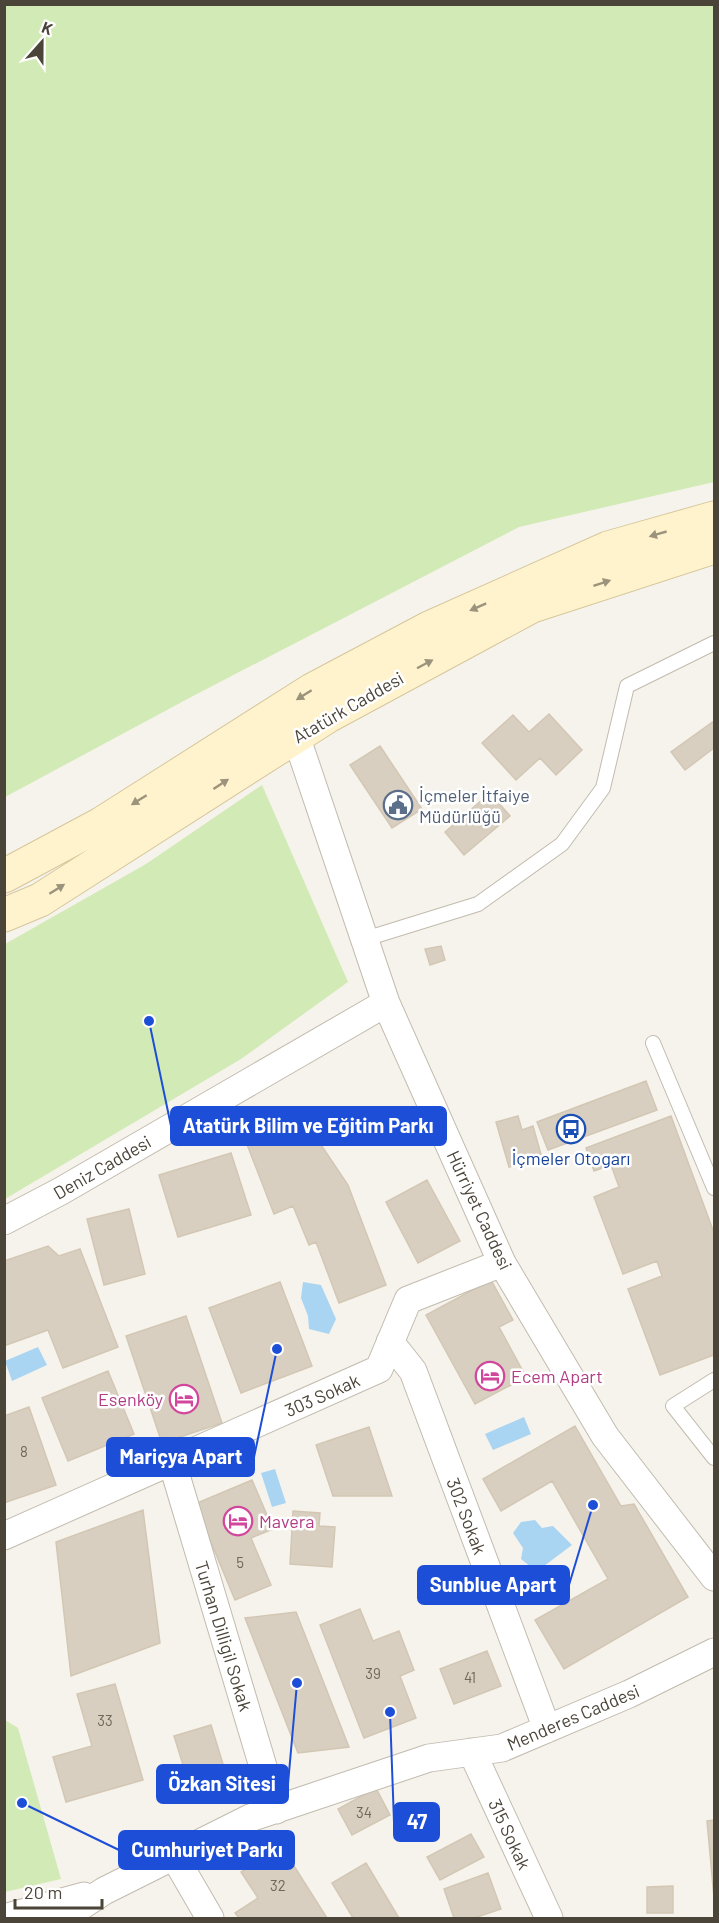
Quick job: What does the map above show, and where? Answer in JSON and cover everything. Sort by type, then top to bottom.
[{"type":"street","name":"Atatürk Caddesi","points":[[4,876],[101,824],[312,690],[429,628],[608,548],[714,518]]},
{"type":"street","name":"Atatürk Caddesi","points":[[4,915],[39,900],[328,716],[532,606],[714,547]]},
{"type":"street","name":"Hürriyet Caddesi","points":[[296,736],[386,1004],[502,1263],[605,1436],[714,1577]]},
{"type":"street","name":"Deniz Caddesi","points":[[4,1221],[61,1191],[386,1004]]},
{"type":"street","name":"303 Sokak","points":[[4,1536],[379,1369],[408,1300],[502,1263]]},
{"type":"street","name":"302 Sokak","points":[[390,1342],[413,1371],[547,1729]]},
{"type":"street","name":"Turhan Dilligil Sokak","points":[[172,1462],[276,1810]]},
{"type":"street","name":"Menderes Caddesi","points":[[63,1918],[104,1891],[250,1818],[429,1758],[502,1748],[629,1694],[714,1652]]},
{"type":"street","name":"315 Sokak","points":[[472,1752],[547,1918]]},
{"type":"street","points":[[174,1856],[210,1918]]},
{"type":"street","points":[[4,1918],[104,1891]]},
{"type":"lane","points":[[365,939],[478,904],[562,844],[603,788],[627,686],[714,643]]},
{"type":"lane","points":[[653,1043],[714,1188]]},
{"type":"lane","points":[[714,1380],[673,1406],[714,1458]]},
{"type":"green space","points":[[5,4],[714,5],[714,482],[519,527],[193,696],[5,797]]},
{"type":"green space","points":[[262,785],[348,982],[241,1059],[5,1199],[5,944],[146,864]]},
{"type":"green space","points":[[5,1720],[18,1728],[61,1879],[5,1892]]},
{"type":"water","points":[[303,1282],[321,1285],[336,1319],[329,1334],[309,1329],[308,1316],[301,1298]]},
{"type":"water","points":[[38,1347],[47,1365],[12,1381],[5,1361]]},
{"type":"water","points":[[524,1417],[531,1434],[493,1450],[485,1434]]},
{"type":"water","points":[[275,1469],[286,1503],[272,1507],[261,1473]]},
{"type":"water","points":[[535,1520],[542,1528],[553,1526],[572,1545],[540,1569],[531,1567],[521,1559],[523,1548],[513,1533],[521,1522]]},
{"type":"building","points":[[549,714],[582,750],[556,775],[540,758],[516,780],[482,743],[513,715],[529,732]]},
{"type":"building","points":[[714,721],[714,748],[685,770],[671,752]]},
{"type":"building","points":[[380,746],[422,809],[392,828],[350,765]]},
{"type":"building","points":[[490,793],[510,816],[464,855],[445,832]]},
{"type":"building","points":[[441,946],[445,960],[430,965],[425,949]]},
{"type":"building","points":[[646,1081],[657,1110],[548,1150],[537,1122]]},
{"type":"building","points":[[299,1112],[348,1185],[386,1285],[339,1303],[316,1242],[309,1245],[293,1206],[274,1214],[241,1129]]},
{"type":"building","points":[[518,1116],[522,1130],[533,1126],[542,1158],[509,1167],[496,1122]]},
{"type":"building","points":[[671,1116],[714,1233],[714,1355],[660,1375],[628,1289],[662,1276],[657,1261],[623,1274],[594,1197],[619,1187],[611,1165],[594,1171],[586,1148]]},
{"type":"building","points":[[231,1153],[251,1215],[178,1237],[159,1175]]},
{"type":"building","points":[[427,1180],[460,1241],[418,1263],[386,1202]]},
{"type":"building","points":[[129,1209],[145,1274],[104,1285],[87,1219]]},
{"type":"building","points":[[48,1246],[59,1256],[80,1249],[118,1347],[63,1368],[48,1330],[4,1346],[4,1261]]},
{"type":"building","points":[[491,1280],[513,1320],[499,1327],[526,1377],[475,1404],[426,1315]]},
{"type":"building","points":[[280,1282],[312,1366],[241,1393],[209,1308]]},
{"type":"building","points":[[186,1316],[222,1423],[162,1443],[126,1336]]},
{"type":"building","points":[[108,1371],[134,1434],[68,1461],[42,1398]]},
{"type":"building","points":[[29,1407],[56,1485],[4,1503],[4,1416]]},
{"type":"building","points":[[575,1426],[621,1506],[634,1504],[688,1597],[564,1669],[535,1620],[608,1579],[552,1481],[501,1511],[483,1479]]},
{"type":"building","points":[[369,1427],[392,1496],[333,1496],[316,1445]]},
{"type":"building","points":[[252,1480],[273,1529],[251,1538],[271,1585],[235,1600],[195,1504]]},
{"type":"building","points":[[143,1510],[160,1643],[71,1676],[56,1542]]},
{"type":"building","points":[[293,1511],[320,1513],[319,1526],[335,1527],[332,1567],[290,1564]]},
{"type":"building","points":[[360,1609],[373,1641],[399,1631],[414,1670],[400,1676],[416,1718],[364,1738],[320,1625]]},
{"type":"building","points":[[296,1612],[349,1747],[298,1753],[245,1618]]},
{"type":"building","points":[[487,1651],[501,1686],[454,1704],[440,1669]]},
{"type":"building","points":[[115,1684],[143,1780],[66,1802],[53,1757],[92,1746],[77,1694]]},
{"type":"building","points":[[211,1725],[231,1790],[194,1800],[174,1736]]},
{"type":"building","points":[[376,1788],[390,1815],[352,1835],[338,1809]]},
{"type":"building","points":[[714,1820],[714,1898],[707,1821]]},
{"type":"building","points":[[471,1834],[484,1857],[440,1880],[427,1857]]},
{"type":"building","points":[[282,1847],[327,1918],[239,1918],[235,1913],[258,1898],[241,1872]]},
{"type":"building","points":[[366,1863],[399,1918],[353,1918],[332,1883]]},
{"type":"building","points":[[488,1873],[501,1909],[474,1918],[454,1918],[444,1889]]},
{"type":"building","points":[[673,1886],[673,1913],[647,1913],[647,1887]]},
{"type":"place","name":"İçmeler İtfaiye Müdürlüğü","points":[[398,805]]},
{"type":"place","name":"Atatürk Bilim ve Eğitim Parkı","points":[[149,1021]]},
{"type":"place","name":"İçmeler Otogarı","points":[[571,1129]]},
{"type":"place","name":"Mariçya Apart","points":[[277,1349]]},
{"type":"place","name":"Ecem Apart","points":[[490,1376]]},
{"type":"place","name":"Esenköy","points":[[184,1399]]},
{"type":"place","name":"Sunblue Apart","points":[[593,1505]]},
{"type":"place","name":"Mavera","points":[[238,1521]]},
{"type":"place","name":"Özkan Sitesi","points":[[297,1683]]},
{"type":"place","name":"47","points":[[390,1712]]},
{"type":"place","name":"Cumhuriyet Parkı","points":[[22,1803]]}]
